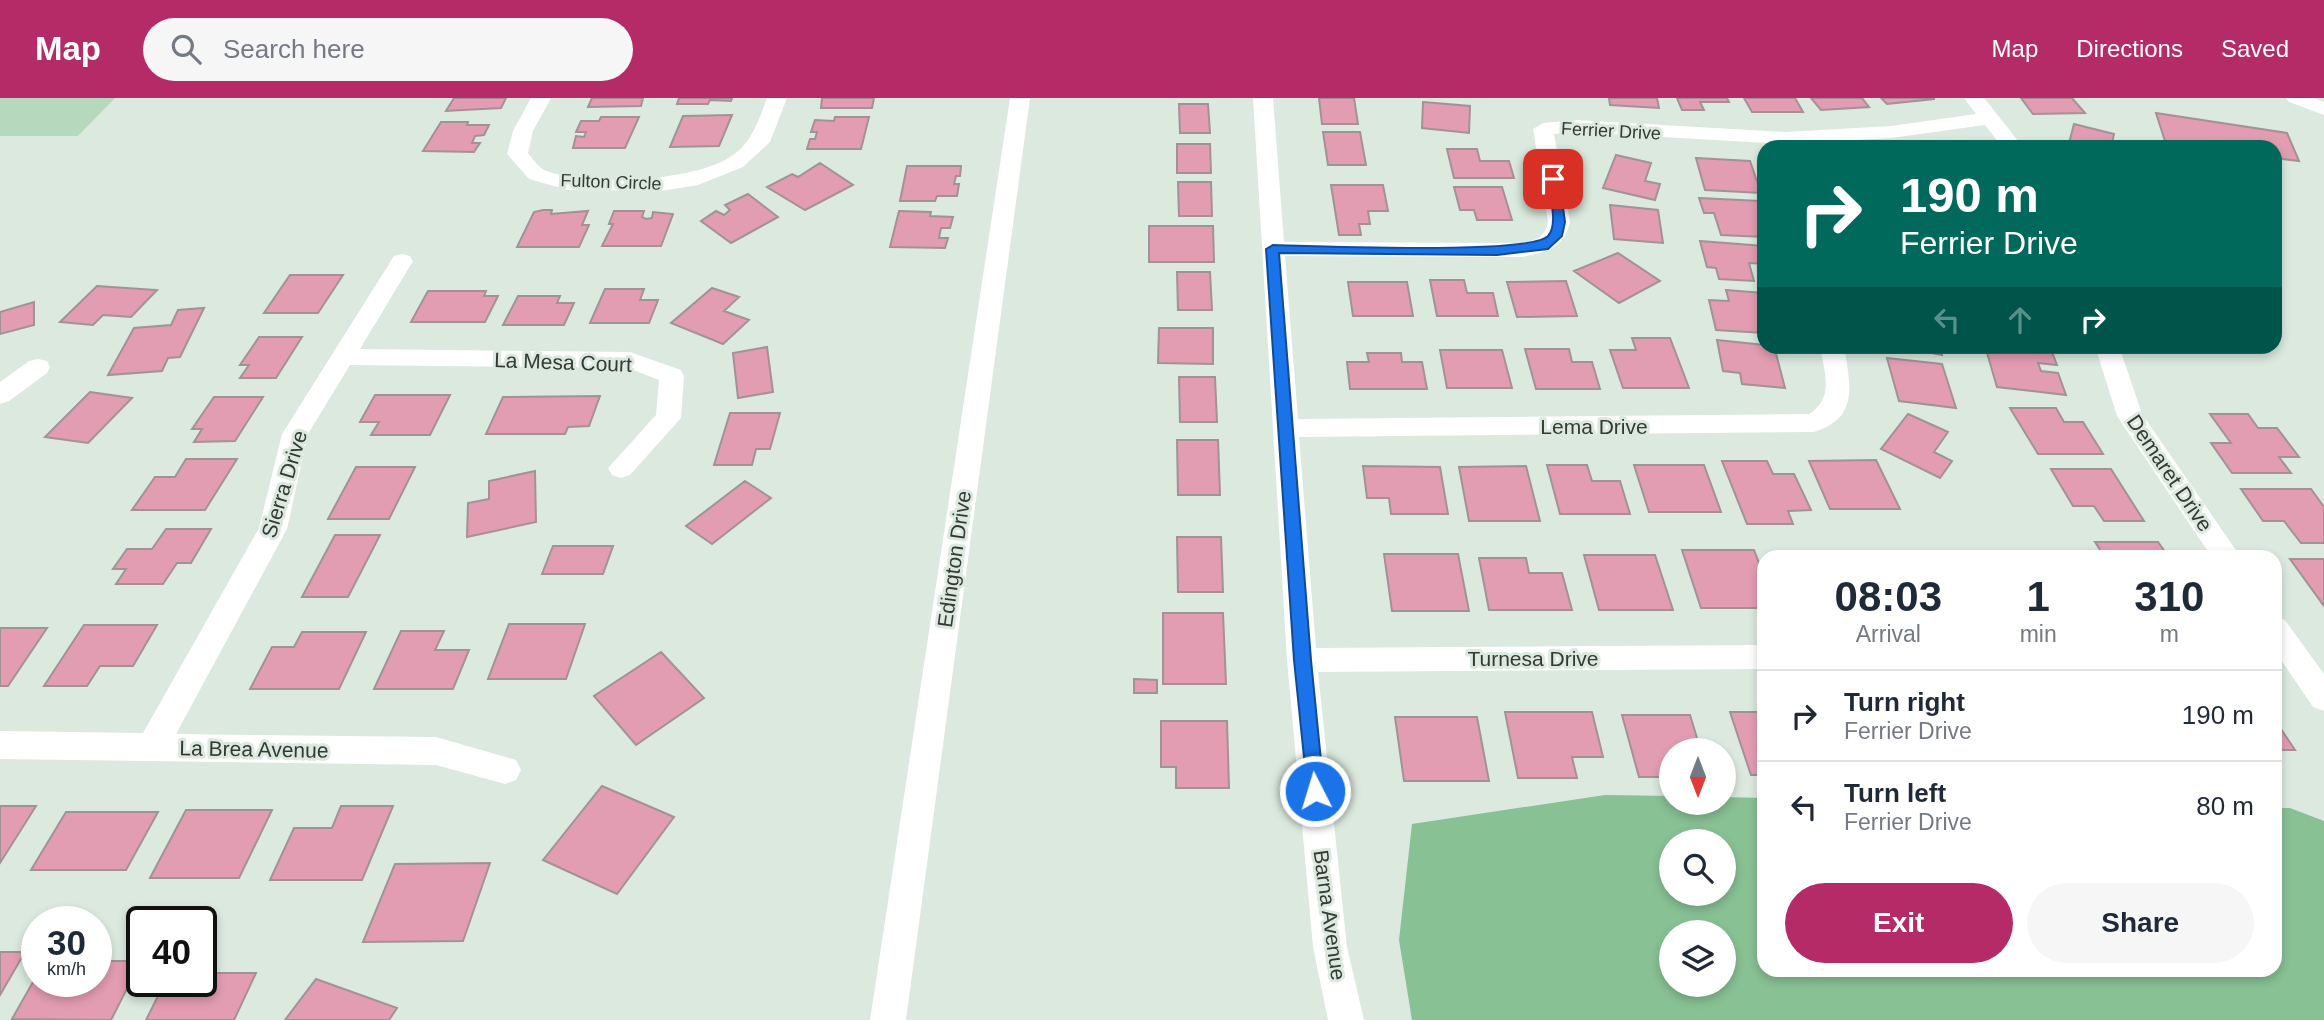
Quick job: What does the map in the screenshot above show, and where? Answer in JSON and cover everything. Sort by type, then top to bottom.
[{"type":"street","name":"Fulton Circle","points":[[541,98],[523,131],[517,154],[536,176],[568,184],[660,185],[698,179],[736,163],[763,138],[777,98]]},
{"type":"street","name":"Edington Drive","points":[[888,1020],[1020,98]]},
{"type":"street","name":"Barna Avenue","points":[[1263,98],[1302,660],[1330,947],[1346,1020]]},
{"type":"street","points":[[1974,98],[2007,140]]},
{"type":"street","points":[[2296,98],[2324,109]]},
{"type":"street","name":"Ferrier Drive","points":[[1809,140],[1990,118]]},
{"type":"street","name":"Ferrier Drive","points":[[1273,249],[1497,251],[1544,246],[1556,236],[1559,222],[1543,129],[1576,126],[1761,140]]},
{"type":"street","name":"Sierra Drive","points":[[152,747],[273,529],[295,435],[402,261]]},
{"type":"street","name":"Lema Drive","points":[[1285,428],[1814,423],[1832,413],[1839,402],[1833,354]]},
{"type":"street","name":"Demaret Drive","points":[[2110,354],[2130,416],[2222,550]]},
{"type":"street","name":"La Mesa Court","points":[[341,357],[630,360],[672,376],[668,418],[621,468]]},
{"type":"street","points":[[0,395],[38,367]]},
{"type":"street","points":[[2284,654],[2324,698]]},
{"type":"street","name":"Turnesa Drive","points":[[1302,660],[1757,657]]},
{"type":"street","name":"La Brea Avenue","points":[[0,746],[436,751],[505,770]]},
{"type":"green space","points":[[0,98],[115,98],[78,136],[0,136]]},
{"type":"green space","points":[[1605,795],[1659,796],[1659,816],[1736,816],[1736,797],[1757,798],[1757,977],[2282,977],[2282,808],[2290,808],[2324,821],[2324,1020],[1412,1020],[1399,940],[1412,824]]},
{"type":"building","points":[[454,98],[506,98],[501,108],[446,111]]},
{"type":"building","points":[[592,98],[643,98],[641,106],[588,107]]},
{"type":"building","points":[[679,98],[732,98],[731,101],[710,100],[708,104],[677,104]]},
{"type":"building","points":[[822,98],[874,98],[872,108],[821,108]]},
{"type":"building","points":[[1319,98],[1354,98],[1358,124],[1322,124]]},
{"type":"building","points":[[1609,98],[1657,98],[1659,108],[1610,105]]},
{"type":"building","points":[[1677,98],[1727,98],[1729,102],[1700,102],[1704,110],[1682,110]]},
{"type":"building","points":[[1744,98],[1795,98],[1803,112],[1752,112]]},
{"type":"building","points":[[1811,98],[1862,98],[1869,107],[1821,110]]},
{"type":"building","points":[[1881,98],[1934,98],[1934,99],[1887,104]]},
{"type":"building","points":[[2021,98],[2072,98],[2085,113],[2033,114]]},
{"type":"building","points":[[1423,102],[1470,106],[1469,133],[1422,128]]},
{"type":"building","points":[[1179,104],[1208,104],[1210,133],[1180,133]]},
{"type":"building","points":[[2156,113],[2287,133],[2299,161],[2282,159],[2282,140],[2165,140]]},
{"type":"building","points":[[732,115],[719,146],[670,147],[683,116]]},
{"type":"building","points":[[601,117],[639,117],[625,148],[573,148],[576,136],[584,137],[586,132],[576,132],[581,121],[599,121]]},
{"type":"building","points":[[835,117],[869,117],[861,149],[807,149],[810,139],[815,139],[817,132],[811,132],[815,120],[834,121]]},
{"type":"building","points":[[441,122],[489,125],[484,135],[475,136],[472,143],[480,143],[474,152],[423,151]]},
{"type":"building","points":[[2074,124],[2114,134],[2113,140],[2070,140]]},
{"type":"building","points":[[1323,132],[1360,132],[1366,165],[1328,165]]},
{"type":"building","points":[[1177,144],[1210,144],[1211,173],[1177,173]]},
{"type":"building","points":[[1447,149],[1477,149],[1480,161],[1509,161],[1514,178],[1454,178]]},
{"type":"building","points":[[1616,155],[1651,163],[1645,181],[1660,184],[1655,200],[1603,188]]},
{"type":"building","points":[[1696,158],[1750,161],[1757,181],[1757,193],[1705,190]]},
{"type":"building","points":[[820,163],[853,185],[805,210],[767,187],[792,174],[798,177]]},
{"type":"building","points":[[907,166],[961,166],[960,176],[956,176],[954,184],[959,184],[957,196],[937,196],[935,201],[900,201]]},
{"type":"building","points":[[1178,182],[1211,182],[1212,216],[1179,216]]},
{"type":"building","points":[[1331,185],[1383,185],[1388,211],[1368,211],[1370,224],[1359,224],[1361,235],[1339,235]]},
{"type":"building","points":[[1454,187],[1502,187],[1512,220],[1477,220],[1474,210],[1460,210]]},
{"type":"building","points":[[748,194],[778,217],[731,243],[701,221],[716,211],[724,215],[730,210],[725,205]]},
{"type":"building","points":[[1699,198],[1757,201],[1757,237],[1721,235],[1714,213],[1704,213]]},
{"type":"building","points":[[1610,205],[1658,210],[1663,243],[1614,239]]},
{"type":"building","points":[[552,210],[551,214],[588,211],[582,225],[589,225],[579,247],[517,247],[534,212]]},
{"type":"building","points":[[614,211],[644,211],[642,217],[646,219],[652,218],[653,212],[673,214],[661,246],[602,246],[613,224],[609,224]]},
{"type":"building","points":[[899,211],[931,212],[930,216],[953,217],[950,228],[941,228],[939,238],[948,238],[945,248],[890,247]]},
{"type":"building","points":[[1149,226],[1213,226],[1214,262],[1149,262]]},
{"type":"building","points":[[1700,241],[1757,245],[1757,264],[1749,263],[1754,281],[1719,279],[1716,268],[1707,267]]},
{"type":"building","points":[[1618,253],[1660,281],[1619,303],[1574,271]]},
{"type":"building","points":[[1177,272],[1210,272],[1212,310],[1178,310]]},
{"type":"building","points":[[290,275],[343,275],[318,313],[264,313]]},
{"type":"building","points":[[1430,280],[1464,280],[1467,293],[1493,293],[1498,316],[1437,316]]},
{"type":"building","points":[[1566,281],[1577,316],[1517,317],[1507,282]]},
{"type":"building","points":[[1348,282],[1407,282],[1413,316],[1353,316]]},
{"type":"building","points":[[97,286],[157,290],[131,317],[103,315],[93,325],[60,322]]},
{"type":"building","points":[[712,288],[739,297],[724,311],[749,320],[723,344],[671,323]]},
{"type":"building","points":[[605,289],[644,289],[640,300],[658,300],[649,323],[590,323]]},
{"type":"building","points":[[1726,290],[1757,293],[1757,333],[1716,330],[1709,300],[1729,301]]},
{"type":"building","points":[[428,291],[486,291],[484,296],[498,296],[485,322],[411,322]]},
{"type":"building","points":[[518,296],[560,296],[557,303],[574,303],[564,325],[503,325]]},
{"type":"building","points":[[34,302],[34,325],[0,334],[0,312]]},
{"type":"building","points":[[204,308],[180,357],[168,358],[162,371],[108,375],[134,328],[171,325],[178,310]]},
{"type":"building","points":[[1159,328],[1213,328],[1213,364],[1158,363]]},
{"type":"building","points":[[259,337],[302,337],[276,378],[240,378],[249,365],[240,365]]},
{"type":"building","points":[[1632,338],[1670,338],[1689,388],[1623,388],[1610,350],[1636,350]]},
{"type":"building","points":[[1717,340],[1757,344],[1757,354],[1776,354],[1785,388],[1742,384],[1740,373],[1723,371]]},
{"type":"building","points":[[767,347],[773,392],[738,398],[733,353]]},
{"type":"building","points":[[1525,349],[1569,349],[1572,362],[1592,362],[1600,389],[1536,389]]},
{"type":"building","points":[[1440,350],[1502,350],[1512,388],[1447,388]]},
{"type":"building","points":[[1367,353],[1401,353],[1402,362],[1422,362],[1427,389],[1350,389],[1347,362],[1369,362]]},
{"type":"building","points":[[1987,354],[2053,354],[2057,365],[2038,363],[2041,371],[2058,373],[2066,395],[1997,387]]},
{"type":"building","points":[[1887,358],[1942,364],[1956,408],[1899,401]]},
{"type":"building","points":[[1179,377],[1215,377],[1217,422],[1180,422]]},
{"type":"building","points":[[90,392],[132,398],[88,443],[45,437]]},
{"type":"building","points":[[375,395],[450,395],[430,435],[371,435],[379,422],[360,422]]},
{"type":"building","points":[[600,396],[589,426],[568,427],[565,434],[486,434],[503,397]]},
{"type":"building","points":[[214,397],[263,397],[235,441],[194,442],[202,429],[192,429]]},
{"type":"building","points":[[2010,408],[2056,408],[2064,422],[2083,422],[2103,454],[2038,454]]},
{"type":"building","points":[[730,413],[780,413],[770,449],[756,449],[752,465],[714,465]]},
{"type":"building","points":[[1908,414],[1948,432],[1934,452],[1952,461],[1940,478],[1881,449]]},
{"type":"building","points":[[2210,414],[2248,414],[2258,428],[2277,428],[2299,457],[2279,457],[2291,473],[2232,473],[2211,443],[2231,443]]},
{"type":"building","points":[[1177,440],[1218,440],[1220,495],[1178,495]]},
{"type":"building","points":[[186,459],[237,459],[205,510],[132,510],[155,477],[175,477]]},
{"type":"building","points":[[1876,460],[1900,509],[1830,509],[1809,461]]},
{"type":"building","points":[[1722,461],[1767,461],[1773,474],[1794,474],[1811,510],[1788,511],[1793,524],[1747,524]]},
{"type":"building","points":[[1547,465],[1587,465],[1592,481],[1620,481],[1630,514],[1560,514]]},
{"type":"building","points":[[1634,465],[1704,465],[1721,512],[1649,512]]},
{"type":"building","points":[[1363,466],[1440,467],[1448,514],[1391,514],[1389,498],[1367,498]]},
{"type":"building","points":[[1526,466],[1540,521],[1469,521],[1459,467]]},
{"type":"building","points":[[356,467],[415,467],[389,519],[328,519]]},
{"type":"building","points":[[2051,469],[2111,469],[2144,521],[2104,521],[2094,506],[2073,506]]},
{"type":"building","points":[[535,471],[536,522],[467,537],[468,503],[489,499],[489,481]]},
{"type":"building","points":[[745,481],[771,498],[712,544],[686,526]]},
{"type":"building","points":[[2241,489],[2311,489],[2324,507],[2324,543],[2301,543],[2284,521],[2263,521]]},
{"type":"building","points":[[166,529],[211,529],[191,563],[177,563],[163,584],[116,584],[126,569],[113,569],[127,549],[152,549]]},
{"type":"building","points":[[335,535],[380,535],[348,597],[302,597]]},
{"type":"building","points":[[1177,537],[1221,537],[1223,592],[1178,592]]},
{"type":"building","points":[[2095,542],[2158,542],[2164,550],[2100,550]]},
{"type":"building","points":[[553,546],[613,546],[603,574],[542,574]]},
{"type":"building","points":[[1682,550],[1754,550],[1757,558],[1757,608],[1701,608]]},
{"type":"building","points":[[1384,554],[1458,554],[1469,611],[1392,611]]},
{"type":"building","points":[[1584,555],[1655,555],[1673,610],[1599,610]]},
{"type":"building","points":[[1479,558],[1526,558],[1529,573],[1562,573],[1572,610],[1489,610]]},
{"type":"building","points":[[2290,559],[2324,559],[2324,606]]},
{"type":"building","points":[[1163,613],[1223,613],[1226,684],[1163,684]]},
{"type":"building","points":[[509,624],[585,624],[566,679],[488,679]]},
{"type":"building","points":[[84,625],[157,625],[133,666],[100,666],[87,686],[44,686]]},
{"type":"building","points":[[0,628],[47,628],[8,686],[0,686]]},
{"type":"building","points":[[401,631],[444,631],[435,650],[469,650],[453,689],[374,689]]},
{"type":"building","points":[[302,632],[366,632],[339,689],[250,689],[272,647],[294,647]]},
{"type":"building","points":[[661,652],[704,698],[636,745],[594,696]]},
{"type":"building","points":[[1134,679],[1157,680],[1157,693],[1134,693]]},
{"type":"building","points":[[1505,712],[1592,712],[1603,757],[1572,757],[1577,778],[1518,778]]},
{"type":"building","points":[[1730,712],[1757,712],[1757,775],[1751,775]]},
{"type":"building","points":[[1622,715],[1690,715],[1697,738],[1659,738],[1659,777],[1639,777]]},
{"type":"building","points":[[1395,717],[1477,717],[1489,781],[1404,781]]},
{"type":"building","points":[[1161,721],[1227,721],[1229,788],[1176,788],[1176,767],[1161,767]]},
{"type":"building","points":[[2282,730],[2295,750],[2282,750]]},
{"type":"building","points":[[602,786],[674,817],[617,894],[543,860]]},
{"type":"building","points":[[0,806],[36,806],[0,863]]},
{"type":"building","points":[[341,806],[393,806],[362,880],[270,880],[294,828],[332,828]]},
{"type":"building","points":[[186,810],[272,810],[239,878],[150,878]]},
{"type":"building","points":[[66,812],[158,812],[126,870],[31,870]]},
{"type":"building","points":[[490,863],[463,941],[363,942],[395,864]]},
{"type":"building","points":[[0,952],[21,952],[21,959],[0,995]]},
{"type":"building","points":[[112,961],[126,961],[126,990],[111,1020],[12,1019],[24,997],[112,997]]},
{"type":"building","points":[[217,973],[256,973],[234,1020],[146,1020],[158,997],[217,997]]},
{"type":"building","points":[[316,979],[397,1008],[389,1020],[285,1020]]},
{"type":"route","points":[[1315,791],[1302,660],[1273,249],[1497,251],[1544,246],[1556,236],[1559,222],[1553,179]]}]
